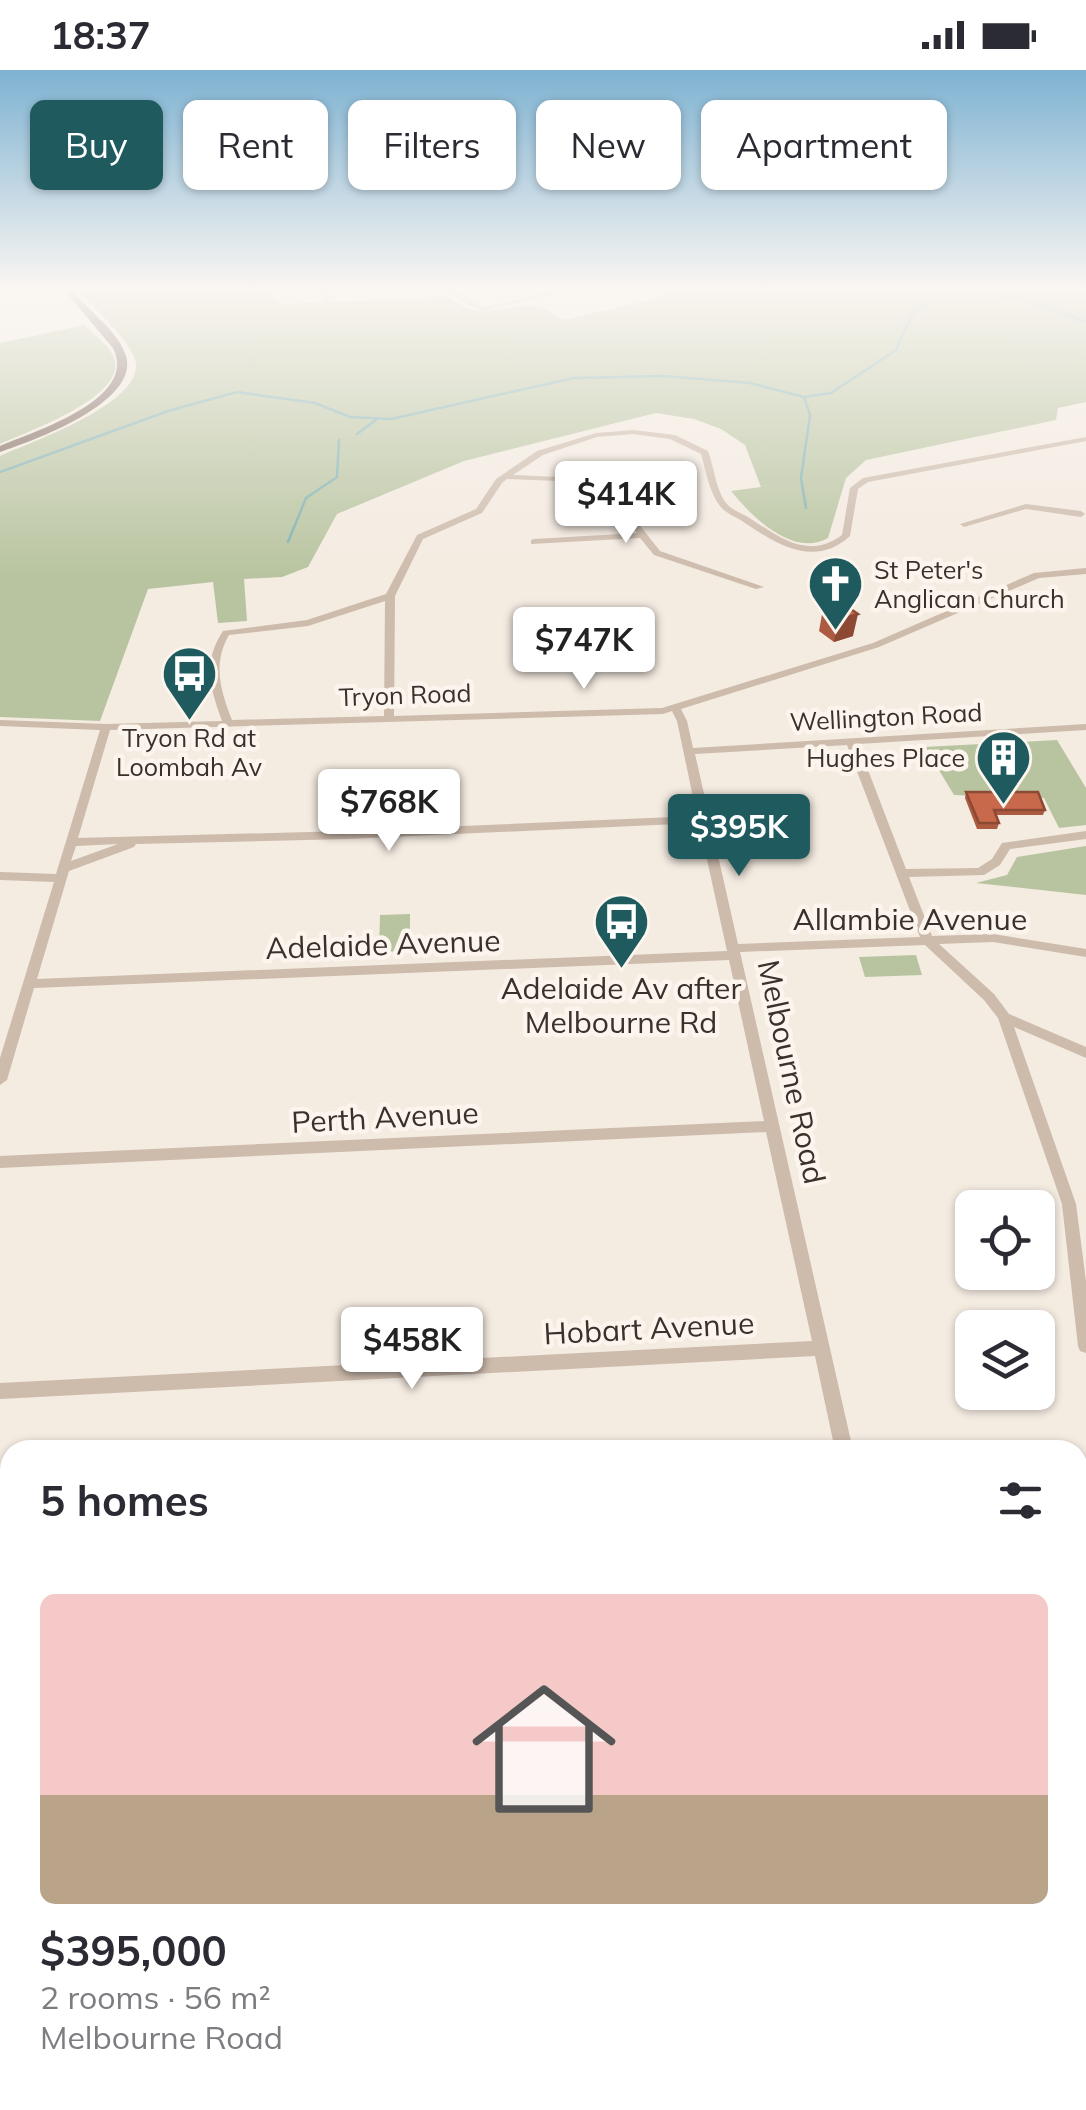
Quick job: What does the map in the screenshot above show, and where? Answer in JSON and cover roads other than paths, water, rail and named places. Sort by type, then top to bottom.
[{"type":"main road","points":[[0,450],[77,415],[116,385]]},
{"type":"street","points":[[389,718],[390,596],[420,537],[479,511],[504,476],[540,453],[596,435],[633,432],[672,436],[705,453],[724,506],[776,540],[805,549],[833,546],[846,536],[854,488],[866,480],[1086,439]]},
{"type":"street","points":[[504,476],[583,480],[606,487],[657,553],[759,587]]},
{"type":"street","points":[[964,524],[1026,506],[1084,516]]},
{"type":"street","points":[[534,542],[642,535]]},
{"type":"street","name":"Tryon Road","points":[[0,723],[106,727],[676,708],[876,645],[1037,575],[1086,571]]},
{"type":"street","points":[[228,724],[212,678],[220,640],[226,633],[308,623],[390,596]]},
{"type":"street","name":"Melbourne Road","points":[[676,708],[842,1440]]},
{"type":"street","name":"Wellington Road","points":[[688,751],[1086,726]]},
{"type":"street","points":[[0,1076],[32,984],[60,873],[106,727]]},
{"type":"street","points":[[852,743],[926,940],[1004,1017],[1069,1204],[1086,1346]]},
{"type":"street","points":[[72,842],[704,819]]},
{"type":"street","points":[[902,873],[980,872],[996,862],[1006,846],[1086,835]]},
{"type":"street","points":[[0,876],[60,873],[140,840]]},
{"type":"street","name":"Allambie Avenue","points":[[734,951],[1005,939],[1086,953]]},
{"type":"street","name":"Adelaide Avenue","points":[[32,984],[734,951]]},
{"type":"street","points":[[1004,1017],[1086,1053]]},
{"type":"street","name":"Perth Avenue","points":[[0,1162],[772,1126]]},
{"type":"street","name":"Hobart Avenue","points":[[0,1390],[821,1348]]},
{"type":"waterway","points":[[0,472],[168,411],[237,392],[315,403],[350,417],[391,419],[542,385]]},
{"type":"waterway","points":[[758,385],[804,397]]},
{"type":"waterway","points":[[804,397],[831,393],[843,385]]},
{"type":"waterway","points":[[804,397],[810,415],[801,478],[806,508]]},
{"type":"waterway","points":[[357,434],[377,419]]},
{"type":"waterway","points":[[288,542],[306,498],[337,477],[339,440]]},
{"type":"place","name":"St Peter's Anglican Church","points":[[835,633]]},
{"type":"place","name":"Tryon Rd at Loombah Av","points":[[189,722]]},
{"type":"place","name":"Hughes Place","points":[[1004,807]]},
{"type":"place","name":"Adelaide Av after Melbourne Rd","points":[[621,970]]}]
